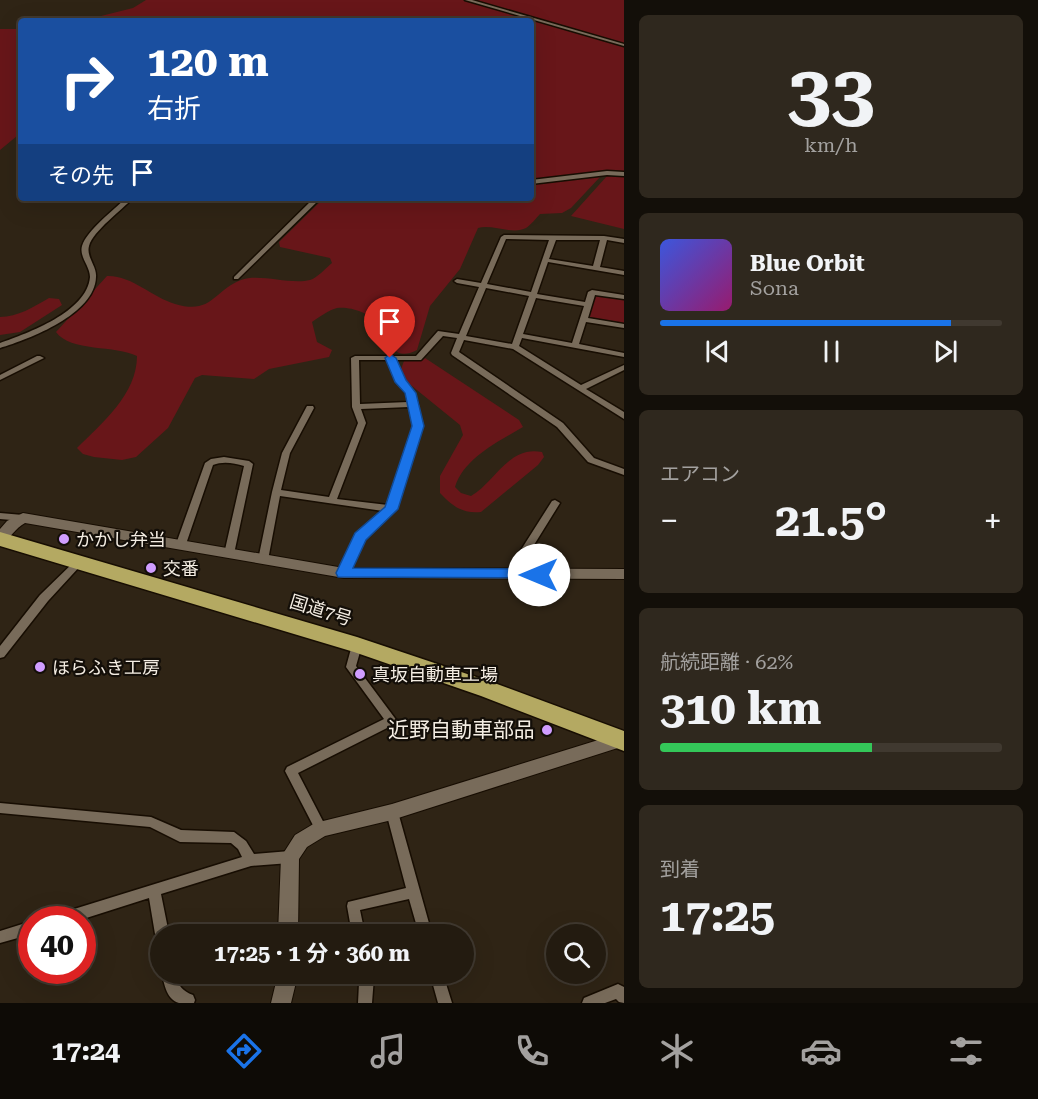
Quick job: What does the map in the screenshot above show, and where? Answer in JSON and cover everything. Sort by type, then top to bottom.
[{"type":"highway","name":"国道7号","points":[[0,538],[357,645],[489,690],[623,740]]},
{"type":"street","points":[[467,0],[525,18]]},
{"type":"street","points":[[534,20],[624,45]]},
{"type":"street","points":[[534,182],[607,173],[624,174]]},
{"type":"street","points":[[0,346],[56,321],[80,302],[92,284],[93,273],[85,252],[87,242],[127,201]]},
{"type":"street","points":[[236,279],[315,201]]},
{"type":"street","points":[[624,241],[604,238],[504,237],[455,353],[560,424],[591,460],[624,472]]},
{"type":"street","points":[[515,347],[553,238]]},
{"type":"street","points":[[596,268],[604,238]]},
{"type":"street","points":[[546,260],[624,273]]},
{"type":"street","points":[[457,281],[588,305]]},
{"type":"street","points":[[575,345],[592,292],[624,297]]},
{"type":"street","points":[[583,319],[624,326]]},
{"type":"street","points":[[332,501],[362,423],[356,407],[355,358],[418,358],[441,333],[515,347],[624,416]]},
{"type":"street","points":[[519,335],[624,355]]},
{"type":"street","points":[[0,378],[40,358]]},
{"type":"street","points":[[344,573],[360,537],[391,509],[418,426],[410,393],[390,358]]},
{"type":"street","points":[[581,388],[624,367]]},
{"type":"street","points":[[356,407],[414,404]]},
{"type":"street","points":[[263,560],[286,453],[310,408]]},
{"type":"street","points":[[181,544],[209,463],[218,458],[236,461],[249,464],[229,554]]},
{"type":"street","points":[[276,492],[391,509]]},
{"type":"street","points":[[519,574],[524,553],[555,503]]},
{"type":"street","points":[[0,516],[181,544],[344,573],[624,574]]},
{"type":"street","points":[[0,538],[12,524],[23,518]]},
{"type":"street","points":[[0,654],[44,598],[79,562]]},
{"type":"street","points":[[321,829],[291,771],[391,721],[351,667],[357,645]]},
{"type":"street","points":[[288,924],[290,857],[301,841],[321,829],[392,812],[623,740]]},
{"type":"street","points":[[0,807],[151,822],[180,836],[234,838],[242,845],[251,860]]},
{"type":"street","points":[[392,812],[422,924]]},
{"type":"street","points":[[96,908],[251,860],[290,857]]},
{"type":"street","points":[[153,891],[160,924]]},
{"type":"street","points":[[356,924],[352,906],[413,892]]},
{"type":"street","points":[[0,937],[18,931]]},
{"type":"street","points":[[170,984],[178,996],[188,1000]]},
{"type":"street","points":[[280,1003],[285,984]]},
{"type":"street","points":[[365,1003],[366,984]]},
{"type":"street","points":[[440,984],[445,1003]]},
{"type":"street","points":[[589,1003],[618,992],[624,997]]},
{"type":"shaded area","points":[[146,0],[624,0],[624,171],[609,171],[600,177],[571,208],[562,213],[540,214],[521,230],[478,228],[460,269],[430,306],[417,350],[401,354],[391,347],[374,319],[353,309],[337,308],[312,322],[317,342],[332,350],[329,357],[269,369],[254,379],[202,375],[195,378],[168,428],[136,457],[122,460],[83,454],[77,448],[107,418],[125,395],[135,370],[137,356],[117,350],[72,343],[56,332],[107,276],[125,279],[175,304],[187,307],[197,306],[205,304],[232,285],[248,278],[302,281],[313,279],[321,273],[332,263],[330,258],[280,247],[279,242],[321,201],[534,201],[534,18],[93,18],[133,8]]},
{"type":"shaded area","points":[[0,29],[18,29],[18,136],[0,150]]},
{"type":"shaded area","points":[[607,176],[624,177],[624,229],[571,216]]},
{"type":"shaded area","points":[[592,292],[624,297],[624,326],[583,319]]},
{"type":"shaded area","points":[[49,298],[59,299],[62,305],[20,332],[0,335],[0,317],[19,313]]},
{"type":"shaded area","points":[[425,358],[519,420],[523,427],[483,452],[466,467],[455,487],[461,493],[471,496],[511,459],[520,454],[530,451],[542,452],[544,457],[538,465],[481,512],[469,512],[458,508],[440,493],[440,476],[463,435],[460,425],[407,382],[401,369],[404,361],[419,361]]},
{"type":"place","name":"かかし弁当","points":[[64,539]]},
{"type":"place","name":"交番","points":[[151,568]]},
{"type":"place","name":"ほらふき工房","points":[[40,667]]},
{"type":"place","name":"真坂自動車工場","points":[[360,674]]},
{"type":"place","name":"近野自動車部品","points":[[547,730]]},
{"type":"route","points":[[390,358],[401,382],[414,400],[418,426],[391,509],[360,537],[351,552],[344,573],[539,575]]}]
